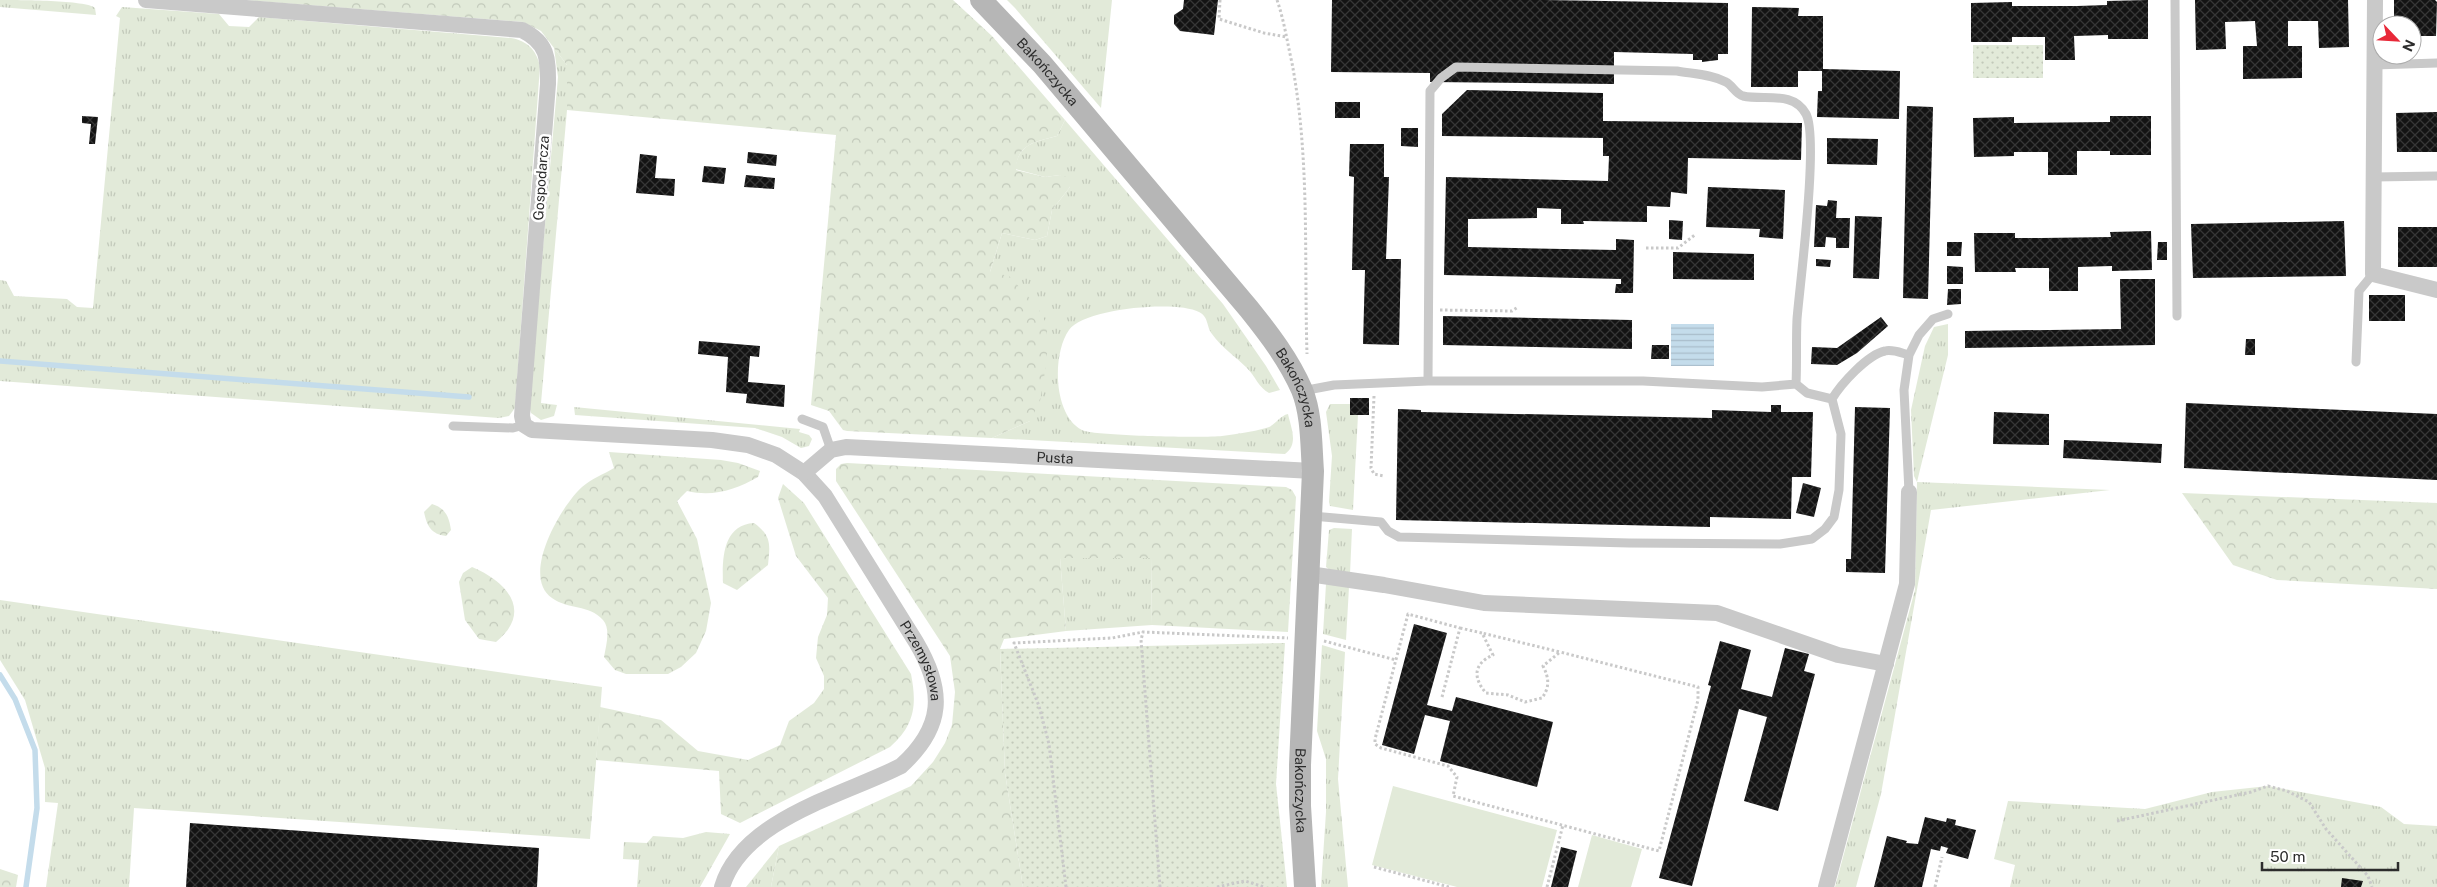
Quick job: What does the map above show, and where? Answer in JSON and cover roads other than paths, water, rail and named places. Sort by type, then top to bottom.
[{"type":"street","name":"Gospodarcza","points":[[146,0],[522,30],[534,36],[543,47],[548,61],[548,84],[522,416],[524,425]]},
{"type":"street","name":"Bakończycka","points":[[981,0],[1042,64],[1249,309],[1311,389],[1310,425],[1314,471],[1300,793],[1305,887]]},
{"type":"street","points":[[2375,0],[2375,15]]},
{"type":"street","points":[[2374,65],[2373,274],[2437,290]]},
{"type":"street","points":[[524,425],[532,430],[712,440],[748,444],[776,455],[804,473],[831,450]]},
{"type":"street","name":"Pusta","points":[[831,450],[846,447],[866,447],[1314,471]]},
{"type":"street","name":"Przemysłowa","points":[[722,887],[743,851],[769,827],[901,766],[917,752],[930,728],[936,710],[936,688],[929,665],[825,496],[804,473]]},
{"type":"street","points":[[1826,887],[1907,584],[1909,492]]},
{"type":"street","points":[[1309,574],[1384,584],[1484,603],[1717,613],[1838,655],[1886,664]]},
{"type":"lane","points":[[2176,0],[2177,316]]},
{"type":"lane","points":[[2422,63],[2437,63]]},
{"type":"lane","points":[[1428,381],[1430,91],[1441,78],[1456,68],[1677,71],[1708,76],[1726,82],[1742,96],[1781,98],[1794,102],[1806,114],[1810,126],[1810,178],[1797,322],[1796,384]]},
{"type":"lane","points":[[2374,177],[2437,176]]},
{"type":"lane","points":[[2356,362],[2360,291],[2373,274]]},
{"type":"lane","points":[[1909,492],[1904,390],[1908,355],[1919,335],[1933,318],[1948,314]]},
{"type":"lane","points":[[1312,516],[1381,522],[1388,531],[1399,537],[1629,543],[1780,544],[1812,539],[1825,529],[1834,517],[1839,490],[1841,434],[1832,400],[1847,377],[1877,354],[1885,351],[1894,351],[1908,355]]},
{"type":"lane","points":[[1311,389],[1375,383],[1428,381],[1643,381],[1762,388],[1796,384],[1807,393],[1832,400]]},
{"type":"lane","points":[[802,418],[823,427],[831,450]]},
{"type":"lane","points":[[453,426],[513,428],[524,425]]},
{"type":"water","points":[[1671,324],[1714,324],[1714,366],[1671,366]]},
{"type":"waterway","points":[[0,361],[469,397]]},
{"type":"waterway","points":[[0,675],[15,699],[35,750],[37,808],[26,887]]}]
